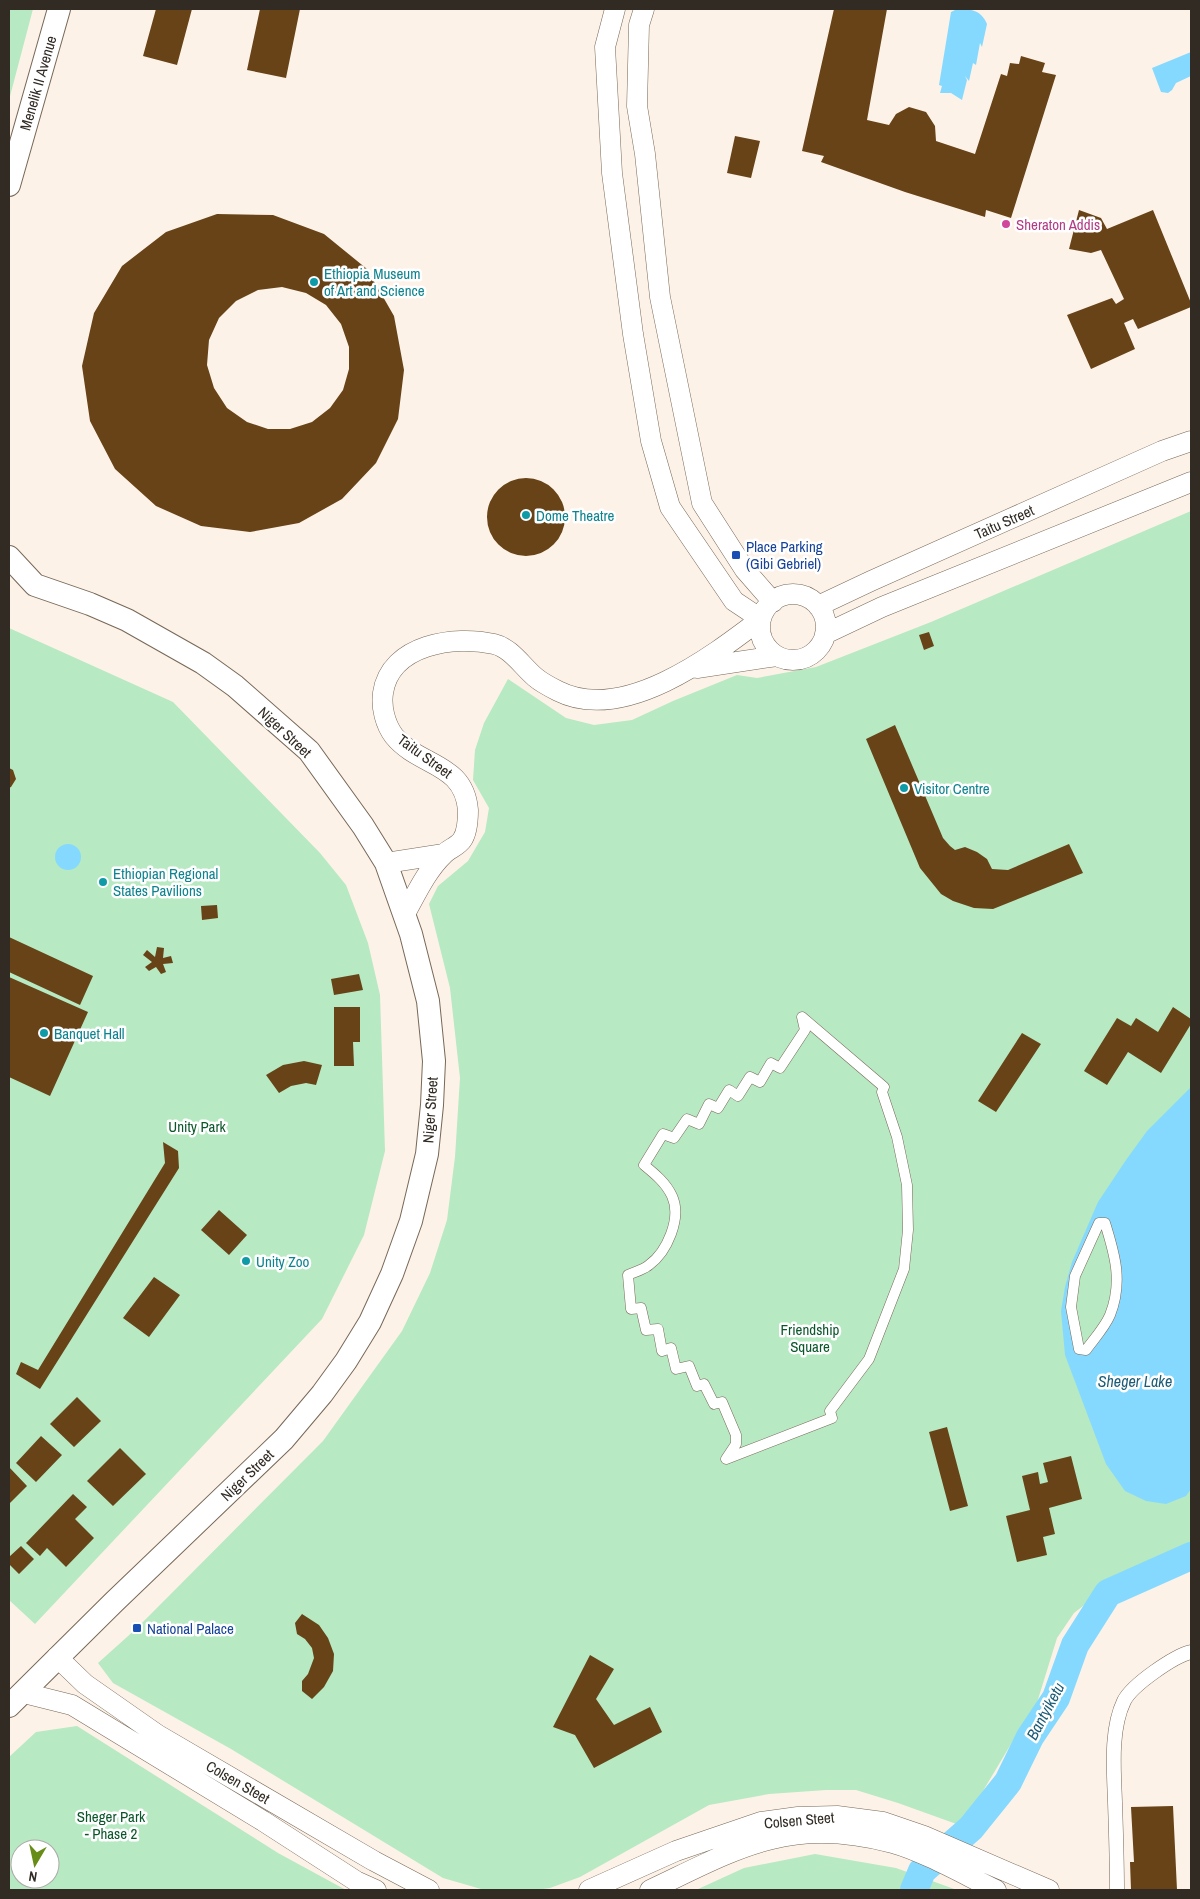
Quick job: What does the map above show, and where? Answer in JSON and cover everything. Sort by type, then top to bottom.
[{"type":"main road","name":"Menelik II Avenue","points":[[9,185],[59,9]]},
{"type":"main road","points":[[615,9],[606,48],[612,173],[633,334],[651,441],[670,507],[734,601],[761,619]]},
{"type":"main road","points":[[644,9],[639,24],[636,106],[645,154],[660,297],[702,503],[746,570],[773,602]]},
{"type":"main road","name":"Taitu Street","points":[[818,606],[1162,451],[1191,441]]},
{"type":"main road","points":[[825,634],[882,608],[1191,482]]},
{"type":"main road","name":"Niger Street","points":[[9,557],[35,585],[90,604],[127,620],[203,663],[235,686],[309,751],[363,826],[386,863],[405,914],[428,1001],[434,1061],[427,1154],[411,1221],[392,1274],[370,1322],[346,1361],[322,1394],[284,1439],[57,1657],[16,1699]]},
{"type":"main road","points":[[792,594],[803,596],[818,606],[824,616],[825,634],[817,650],[808,657],[798,660],[787,660],[777,656],[763,640],[760,630],[761,619],[773,602],[782,596],[792,594]]},
{"type":"main road","points":[[691,669],[761,619]]},
{"type":"main road","name":"Taitu Street","points":[[405,914],[424,880],[444,854],[462,840],[467,825],[468,812],[466,796],[458,781],[407,748],[394,736],[387,722],[382,704],[384,684],[392,669],[401,661],[411,654],[450,641],[482,642],[499,645],[524,664],[534,676],[562,693],[580,699],[599,700],[619,699],[691,669]]},
{"type":"main road","points":[[691,669],[777,656]]},
{"type":"main road","points":[[386,863],[444,854]]},
{"type":"main road","name":"Colsen Steet","points":[[57,1657],[85,1684],[158,1735],[374,1861],[429,1890]]},
{"type":"main road","points":[[16,1699],[72,1705],[263,1821],[356,1881],[376,1890]]},
{"type":"main road","name":"Colsen Steet","points":[[589,1890],[676,1851],[761,1822],[798,1817],[837,1816],[882,1822],[919,1844],[1011,1873],[1050,1890]]},
{"type":"main road","points":[[650,1890],[740,1850],[773,1839],[801,1834],[838,1834],[875,1839],[894,1844],[919,1844],[996,1890]]},
{"type":"street","points":[[802,1017],[884,1087],[882,1092],[897,1137],[907,1185],[908,1230],[904,1269],[869,1359],[830,1411],[832,1418],[726,1459],[736,1444],[736,1435],[722,1402],[714,1404],[704,1384],[698,1386],[689,1366],[676,1369],[671,1348],[662,1351],[658,1329],[646,1330],[641,1308],[631,1309],[628,1275],[647,1267],[660,1256],[671,1236],[675,1220],[673,1197],[662,1180],[644,1165],[663,1134],[674,1138],[687,1119],[699,1124],[708,1104],[718,1108],[729,1090],[738,1096],[750,1077],[760,1082],[771,1063],[780,1068],[806,1030],[802,1017]]},
{"type":"street","points":[[1099,1223],[1105,1223],[1116,1259],[1117,1288],[1110,1315],[1086,1350],[1079,1349],[1071,1307],[1075,1276],[1099,1223]]},
{"type":"street","points":[[1118,1890],[1114,1757],[1118,1718],[1125,1699],[1142,1682],[1164,1666],[1191,1652]]},
{"type":"green space","points":[[9,9],[33,9],[9,100]]},
{"type":"green space","name":"Friendship Square","points":[[1191,511],[1191,1551],[1138,1570],[1092,1599],[1074,1613],[1057,1638],[1035,1709],[1014,1739],[962,1826],[856,1790],[769,1794],[709,1805],[580,1877],[550,1888],[536,1890],[481,1889],[443,1878],[231,1749],[113,1683],[98,1663],[137,1628],[323,1441],[402,1331],[430,1273],[447,1220],[455,1157],[460,1078],[450,988],[429,904],[438,886],[468,861],[485,832],[489,808],[473,780],[475,750],[484,723],[508,679],[566,718],[594,725],[632,720],[737,675],[757,678],[816,667],[931,622]]},
{"type":"green space","name":"Unity Park","points":[[9,628],[173,702],[320,853],[346,885],[368,943],[380,995],[385,1151],[364,1235],[322,1319],[35,1624],[9,1600]]},
{"type":"green space","name":"Sheger Park - Phase 2","points":[[77,1726],[278,1853],[346,1890],[9,1890],[9,1757],[36,1732]]},
{"type":"green space","points":[[815,1854],[896,1868],[957,1890],[696,1890],[744,1868]]},
{"type":"water","points":[[957,9],[967,9],[979,13],[987,24],[982,47],[980,43],[976,65],[973,63],[969,81],[965,76],[967,80],[962,100],[951,93],[940,93],[942,86],[939,85],[951,12]]},
{"type":"water","points":[[1191,52],[1191,76],[1176,83],[1168,93],[1161,92],[1152,68]]},
{"type":"water","points":[[68,844],[77,848],[81,857],[77,866],[68,870],[59,866],[55,857],[59,848]]},
{"type":"water","name":"Sheger Lake","points":[[1191,1087],[1191,1489],[1186,1496],[1166,1504],[1146,1501],[1125,1491],[1106,1464],[1065,1355],[1061,1311],[1072,1262],[1098,1202],[1147,1131]],"holes":[[[1105,1223],[1117,1288],[1110,1315],[1086,1350],[1079,1349],[1071,1307],[1084,1255]]]},
{"type":"building","points":[[156,9],[192,9],[177,65],[143,56]]},
{"type":"building","points":[[260,9],[300,9],[286,78],[247,70]]},
{"type":"building","points":[[834,9],[887,9],[867,120],[889,125],[896,114],[909,107],[926,112],[935,126],[936,141],[975,154],[1001,74],[1007,76],[1010,63],[1019,64],[1021,56],[1045,63],[1042,72],[1056,75],[1011,218],[986,210],[985,217],[905,192],[821,162],[824,156],[802,151]]},
{"type":"building","points":[[735,136],[760,141],[751,178],[727,173]]},
{"type":"building","points":[[1079,210],[1101,218],[1107,229],[1153,210],[1191,303],[1191,307],[1138,329],[1133,319],[1124,323],[1135,349],[1091,369],[1067,315],[1112,298],[1116,304],[1124,299],[1101,250],[1091,253],[1069,249]]},
{"type":"building","points":[[217,214],[273,215],[324,234],[367,269],[394,316],[404,370],[398,419],[376,463],[342,499],[299,523],[250,532],[201,526],[156,506],[115,469],[90,421],[82,366],[94,313],[122,266],[166,232]],"holes":[[[282,287],[306,293],[326,305],[341,324],[349,347],[349,369],[343,390],[330,408],[312,422],[290,429],[268,429],[247,422],[227,408],[214,388],[207,365],[209,340],[219,318],[236,301],[258,290]]]},
{"type":"building","name":"Dome Theatre","points":[[526,478],[541,481],[558,495],[562,502],[565,517],[562,532],[548,549],[541,553],[526,556],[511,553],[494,539],[490,532],[487,517],[490,502],[504,485],[511,481]]},
{"type":"building","points":[[929,632],[934,646],[924,650],[919,635]]},
{"type":"building","name":"Visitor Centre","points":[[895,725],[943,838],[955,850],[965,847],[987,859],[992,869],[1008,870],[1069,844],[1083,873],[993,909],[974,908],[953,901],[941,894],[920,868],[866,739]]},
{"type":"building","points":[[9,768],[13,770],[16,779],[9,788]]},
{"type":"building","points":[[217,905],[218,918],[202,920],[201,906]]},
{"type":"building","points":[[9,937],[93,976],[80,1005],[9,972]]},
{"type":"building","points":[[157,947],[164,948],[163,958],[171,956],[173,963],[163,964],[166,972],[161,974],[156,967],[149,971],[145,967],[152,962],[143,955],[147,950],[155,957]]},
{"type":"building","points":[[359,974],[363,990],[334,995],[331,979]]},
{"type":"building","name":"Banquet Hall","points":[[9,977],[88,1012],[50,1096],[9,1077]]},
{"type":"building","points":[[334,1007],[360,1007],[360,1042],[353,1042],[354,1066],[334,1066]]},
{"type":"building","points":[[1173,1007],[1191,1019],[1191,1024],[1161,1073],[1128,1052],[1107,1085],[1084,1071],[1117,1018],[1131,1026],[1136,1018],[1158,1032]]},
{"type":"building","points":[[1022,1033],[1041,1044],[996,1112],[978,1101]]},
{"type":"building","points":[[304,1061],[322,1065],[316,1085],[306,1083],[291,1086],[279,1093],[266,1075],[283,1065]]},
{"type":"building","points":[[163,1142],[178,1151],[179,1168],[40,1389],[16,1374],[21,1362],[38,1370],[165,1163]]},
{"type":"building","points":[[219,1210],[247,1235],[229,1255],[201,1230]]},
{"type":"building","points":[[154,1277],[180,1295],[149,1337],[123,1318]]},
{"type":"building","points":[[77,1397],[101,1421],[74,1447],[50,1424]]},
{"type":"building","points":[[947,1427],[968,1506],[950,1511],[929,1432]]},
{"type":"building","points":[[41,1436],[62,1455],[36,1482],[16,1463]]},
{"type":"building","points":[[120,1448],[146,1474],[113,1506],[87,1481]]},
{"type":"building","points":[[1071,1456],[1082,1499],[1049,1508],[1055,1534],[1043,1537],[1047,1555],[1017,1562],[1006,1516],[1030,1510],[1022,1476],[1038,1472],[1040,1484],[1048,1482],[1043,1463]]},
{"type":"building","points":[[9,1467],[27,1486],[9,1504]]},
{"type":"building","points":[[73,1494],[87,1507],[75,1519],[94,1538],[66,1567],[47,1548],[40,1556],[26,1543]]},
{"type":"building","points":[[21,1546],[34,1559],[19,1574],[9,1564],[9,1557]]},
{"type":"building","points":[[302,1614],[319,1625],[328,1638],[334,1654],[333,1671],[324,1687],[312,1699],[302,1691],[302,1681],[308,1674],[314,1658],[312,1648],[305,1639],[297,1634],[295,1623]]},
{"type":"building","points":[[590,1655],[614,1669],[596,1699],[614,1725],[650,1707],[662,1732],[594,1768],[575,1735],[553,1727]]},
{"type":"building","points":[[1173,1806],[1177,1890],[1131,1890],[1130,1862],[1134,1862],[1131,1807]]},
{"type":"waterway","name":"Bantyiketu","points":[[914,1890],[922,1871],[971,1828],[1008,1782],[1030,1737],[1056,1698],[1075,1645],[1108,1593],[1191,1556]]},
{"type":"place","name":"Sheraton Addis","points":[[1006,224]]},
{"type":"place","name":"Ethiopia Museum of Art and Science","points":[[314,282]]},
{"type":"place","name":"Dome Theatre","points":[[526,515]]},
{"type":"place","name":"Place Parking (Gibi Gebriel)","points":[[736,555]]},
{"type":"place","name":"Visitor Centre","points":[[904,788]]},
{"type":"place","name":"Ethiopian Regional States Pavilions","points":[[103,882]]},
{"type":"place","name":"Banquet Hall","points":[[44,1033]]},
{"type":"place","name":"Unity Zoo","points":[[246,1261]]},
{"type":"place","name":"National Palace","points":[[137,1628]]}]
